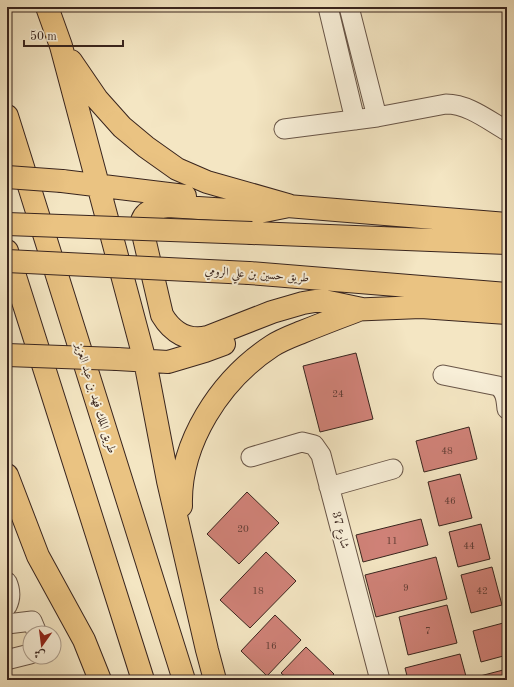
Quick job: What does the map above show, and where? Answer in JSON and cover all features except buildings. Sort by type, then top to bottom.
[{"type":"highway","points":[[47,7],[61,46],[145,361],[168,481],[207,650],[216,680]]},
{"type":"highway","points":[[61,46],[97,99],[122,127],[146,148],[177,169],[207,182],[289,206]]},
{"type":"highway","name":"طريق الملك فهد بن عبد العزيز","points":[[7,116],[184,680]]},
{"type":"highway","points":[[7,177],[62,181],[224,201],[507,224]]},
{"type":"highway","points":[[289,206],[259,212],[168,206],[155,209],[145,214],[141,225],[162,315],[169,326],[191,338],[200,338],[208,337],[272,312],[303,303],[324,302],[362,309]]},
{"type":"highway","points":[[7,224],[507,244]]},
{"type":"highway","points":[[7,251],[143,680]]},
{"type":"highway","name":"طريق حسين بن علي الرومي","points":[[7,262],[249,272],[507,294]]},
{"type":"highway","points":[[7,355],[168,362],[205,352],[278,321],[312,313],[362,309],[422,307],[507,313]]},
{"type":"highway","points":[[187,563],[181,512],[183,476],[185,465],[195,439],[213,404],[250,362],[273,346],[362,309]]},
{"type":"highway","points":[[7,475],[38,556],[84,640],[100,680]]},
{"type":"highway","points":[[7,515],[38,556]]},
{"type":"street","points":[[355,120],[328,10],[349,7],[377,117]]},
{"type":"street","points":[[284,129],[377,117],[453,104],[467,109],[507,131]]},
{"type":"street","points":[[443,376],[498,386],[505,394],[507,409]]},
{"type":"street","name":"شارع 37","points":[[251,457],[302,442],[314,445],[321,455],[380,680]]},
{"type":"street","points":[[329,487],[393,469]]},
{"type":"street","points":[[7,582],[10,587],[10,597],[7,606]]},
{"type":"street","points":[[7,624],[32,621],[34,625]]},
{"type":"street","points":[[7,658],[10,659],[22,656]]}]
